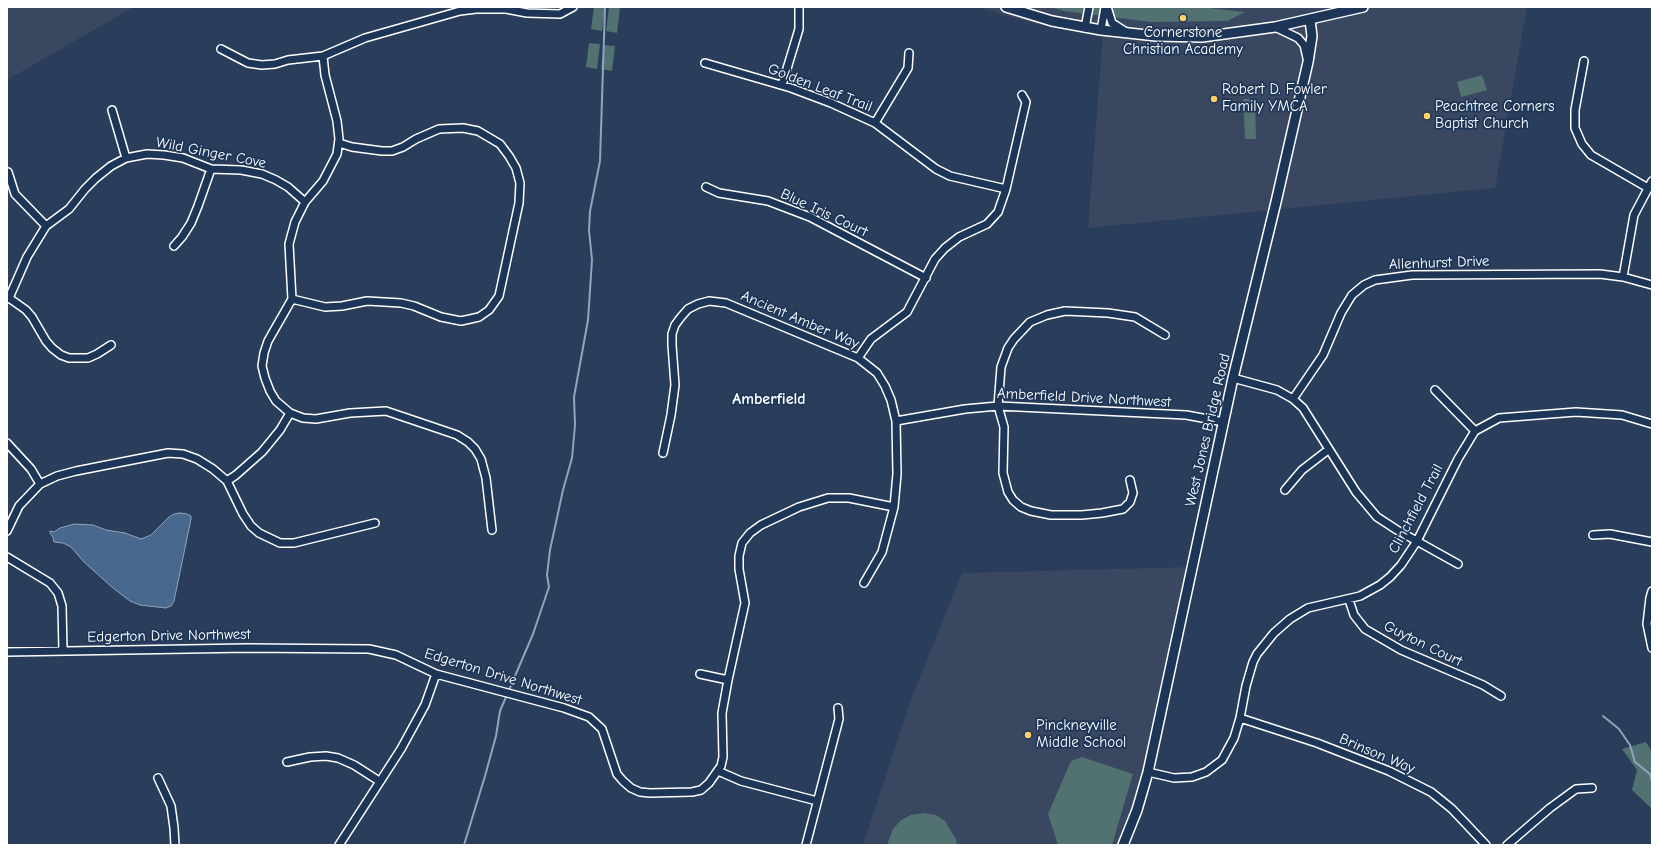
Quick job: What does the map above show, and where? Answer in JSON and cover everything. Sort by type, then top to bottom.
[{"type":"street","points":[[221,49],[248,63],[262,65],[304,57],[322,56],[365,38],[460,11],[476,9],[506,9],[527,13],[560,14],[573,7]]},
{"type":"street","points":[[782,85],[799,29],[799,7]]},
{"type":"street","points":[[1006,7],[1052,21],[1086,28],[1128,34],[1202,37],[1275,28],[1363,7]]},
{"type":"street","points":[[1086,28],[1089,7]]},
{"type":"street","points":[[1101,30],[1106,7]]},
{"type":"street","points":[[1106,7],[1112,23],[1128,34]]},
{"type":"street","name":"West Jones Bridge Road","points":[[1123,845],[1137,810],[1148,772],[1233,378],[1308,62],[1312,36],[1310,20]]},
{"type":"street","points":[[1275,28],[1298,38],[1304,45],[1308,62]]},
{"type":"street","points":[[875,123],[908,68],[909,53]]},
{"type":"street","points":[[322,56],[325,75],[337,121],[337,154],[323,181],[305,202],[295,222],[289,244],[292,299],[268,341],[264,352],[262,366],[265,378],[276,401],[290,413],[303,418],[316,419],[350,413],[386,412],[457,435],[468,442],[475,449],[481,459],[486,478],[492,530]]},
{"type":"street","points":[[1584,61],[1575,110],[1575,128],[1582,144],[1591,155],[1648,188]]},
{"type":"street","name":"Golden Leaf Trail","points":[[705,63],[782,85],[831,103],[875,123],[936,169],[950,176],[1006,189]]},
{"type":"street","points":[[858,358],[871,339],[907,312],[935,259],[945,248],[959,237],[987,224],[998,212],[1006,189],[1026,102],[1022,95]]},
{"type":"street","points":[[112,110],[126,158]]},
{"type":"street","points":[[292,299],[325,307],[342,306],[368,301],[401,303],[414,306],[441,317],[461,321],[479,317],[489,310],[499,296],[519,203],[520,183],[516,168],[500,144],[478,131],[463,128],[439,129],[392,151],[352,147],[338,143]]},
{"type":"street","name":"Wild Ginger Cove","points":[[8,299],[27,257],[46,226],[69,209],[96,178],[111,166],[126,158],[147,154],[164,155],[183,158],[210,169],[241,170],[262,174],[288,187],[305,202]]},
{"type":"street","points":[[174,246],[191,223],[210,169]]},
{"type":"street","points":[[8,172],[15,194],[46,226]]},
{"type":"street","points":[[1623,277],[1634,215],[1652,181]]},
{"type":"street","name":"Blue Iris Court","points":[[706,187],[719,193],[768,201],[810,217],[926,278]]},
{"type":"street","name":"Allenhurst Drive","points":[[1293,399],[1323,355],[1341,313],[1352,295],[1364,285],[1375,280],[1412,275],[1600,274],[1623,277],[1652,285]]},
{"type":"street","points":[[8,299],[26,310],[32,317],[46,341],[61,355],[69,358],[88,358],[111,345]]},
{"type":"street","name":"Ancient Amber Way","points":[[663,453],[671,415],[675,384],[672,334],[675,325],[681,317],[688,309],[698,304],[709,301],[726,303],[858,358],[877,374],[885,386],[891,400],[896,421],[897,474],[894,507],[882,552],[864,583]]},
{"type":"street","points":[[1130,480],[1133,493],[1130,502],[1122,509],[1102,513],[1051,515],[1031,511],[1021,507],[1013,500],[1008,492],[1003,473],[1004,427],[998,406],[999,377],[1004,357],[1014,339],[1030,322],[1047,315],[1065,311],[1108,313],[1135,317],[1165,335]]},
{"type":"street","points":[[1233,378],[1277,390],[1293,399],[1303,408],[1328,450],[1356,492],[1378,518],[1458,564]]},
{"type":"street","points":[[1435,390],[1475,431],[1499,418],[1576,412],[1622,415],[1652,424]]},
{"type":"street","name":"Amberfield Drive Northwest","points":[[896,421],[965,409],[998,406],[1186,415],[1224,422]]},
{"type":"street","points":[[227,481],[262,452],[280,430],[290,413]]},
{"type":"street","name":"Clinchfield Trail","points":[[1148,772],[1174,778],[1192,777],[1206,772],[1222,760],[1234,738],[1240,718],[1246,686],[1257,654],[1274,633],[1290,619],[1308,608],[1349,600],[1360,596],[1380,585],[1390,577],[1417,541],[1458,459],[1475,431]]},
{"type":"street","points":[[7,443],[31,469],[40,484]]},
{"type":"street","points":[[1285,490],[1302,470],[1328,450]]},
{"type":"street","points":[[7,531],[19,506],[40,484],[58,476],[76,471],[168,453],[183,454],[197,459],[213,469],[227,481],[243,514],[251,526],[259,533],[280,543],[294,543],[375,523]]},
{"type":"street","name":"Edgerton Drive Northwest","points":[[7,652],[247,648],[369,648],[396,655],[436,674],[564,708],[589,717],[602,728],[617,774],[623,781],[640,792],[680,793],[701,790],[709,783],[718,771],[723,757],[722,713],[745,603],[739,569],[739,556],[742,543],[750,532],[761,525],[799,507],[818,500],[839,497],[894,507]]},
{"type":"street","points":[[1593,535],[1610,534],[1652,542]]},
{"type":"street","points":[[7,557],[50,583],[58,593],[62,606],[63,651]]},
{"type":"street","points":[[1652,591],[1647,624],[1652,648]]},
{"type":"street","name":"Guyton Court","points":[[1349,600],[1354,615],[1365,629],[1401,650],[1483,686],[1501,696]]},
{"type":"street","points":[[339,845],[400,749],[425,705],[436,674]]},
{"type":"street","points":[[700,674],[728,680]]},
{"type":"street","points":[[806,845],[839,719],[838,708]]},
{"type":"street","name":"Brinson Way","points":[[1240,718],[1316,743],[1389,770],[1431,792],[1452,809],[1486,845]]},
{"type":"street","points":[[287,762],[310,757],[326,756],[338,758],[354,765],[379,781]]},
{"type":"street","points":[[718,771],[741,781],[817,801]]},
{"type":"street","points":[[158,778],[171,806],[175,845]]},
{"type":"street","points":[[1507,845],[1550,808],[1576,789],[1592,788]]},
{"type":"shaded area","points":[[7,7],[134,7],[7,80]]},
{"type":"shaded area","points":[[976,7],[1527,7],[1495,188],[1088,228],[1103,34],[1040,25]]},
{"type":"shaded area","points":[[180,513],[191,516],[191,519],[174,601],[171,606],[166,608],[140,605],[130,601],[84,562],[71,547],[63,543],[54,542],[50,533],[50,531],[54,532],[60,528],[74,524],[93,525],[106,530],[125,533],[141,539],[151,535],[169,517]]},
{"type":"shaded area","name":"Pinckneyville Middle School","points":[[1192,567],[1149,764],[1123,845],[863,845],[909,705],[962,573]]},
{"type":"green space","points":[[594,7],[605,7],[602,31],[591,29]]},
{"type":"green space","points":[[609,7],[620,8],[617,33],[606,31]]},
{"type":"green space","points":[[1050,7],[1200,7],[1245,12],[1227,21],[1151,22],[1064,11]]},
{"type":"green space","points":[[589,43],[600,44],[597,69],[586,67]]},
{"type":"green space","points":[[604,45],[615,46],[612,71],[601,69]]},
{"type":"green space","points":[[1482,75],[1487,90],[1461,97],[1457,82]]},
{"type":"green space","points":[[1243,99],[1255,99],[1256,139],[1245,139]]},
{"type":"green space","points":[[1646,742],[1652,752],[1652,809],[1632,790],[1637,770],[1622,749]]},
{"type":"green space","points":[[1082,757],[1133,774],[1112,845],[1058,845],[1048,814],[1071,761]]},
{"type":"green space","points":[[924,813],[936,815],[945,821],[956,839],[957,845],[887,845],[893,829],[901,820],[911,815]]},
{"type":"waterway","points":[[464,845],[496,736],[500,711],[533,634],[549,587],[547,575],[550,550],[563,490],[572,458],[575,425],[574,397],[588,320],[592,260],[589,230],[590,211],[600,161],[605,7]]},
{"type":"waterway","points":[[1603,716],[1619,729],[1630,745],[1635,762],[1650,774],[1652,781]]},
{"type":"place","name":"Cornerstone Christian Academy","points":[[1183,18]]},
{"type":"place","name":"Robert D. Fowler Family YMCA","points":[[1214,99]]},
{"type":"place","name":"Peachtree Corners Baptist Church","points":[[1427,116]]},
{"type":"place","name":"Pinckneyville Middle School","points":[[1028,735]]},
{"type":"district","name":"Amberfield","points":[[769,399]]}]
